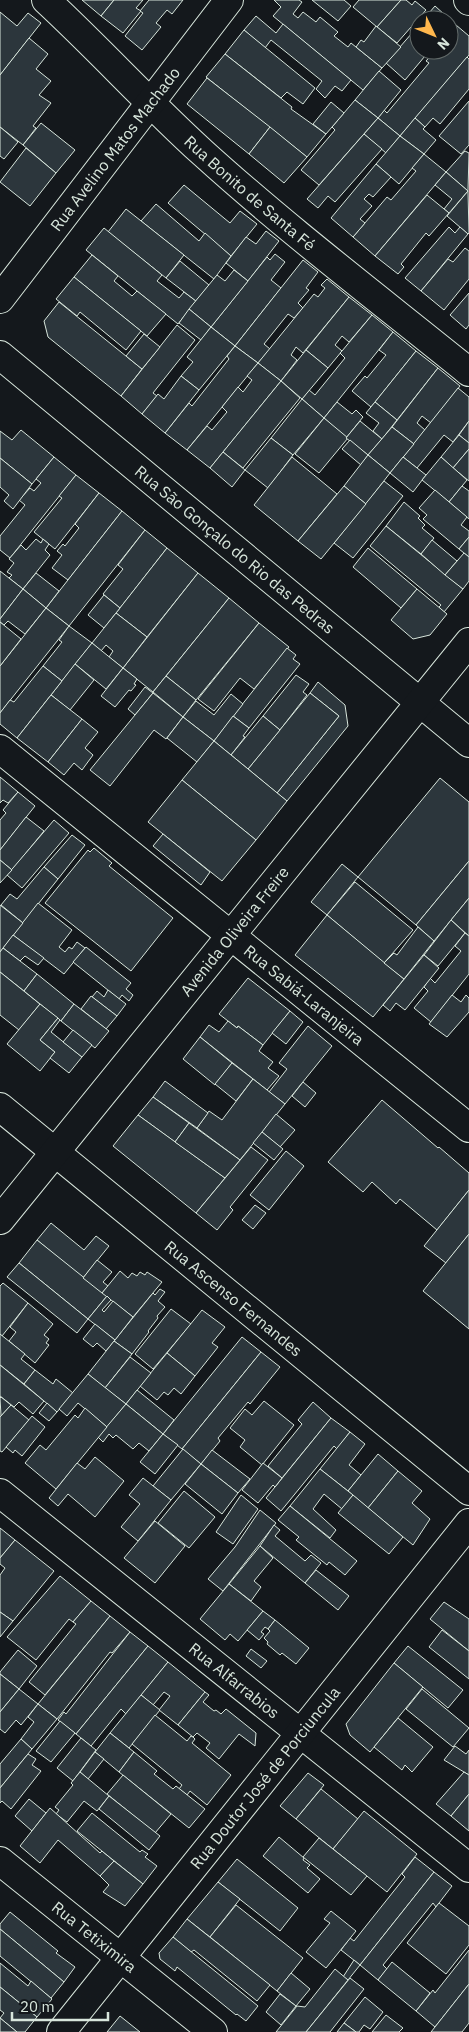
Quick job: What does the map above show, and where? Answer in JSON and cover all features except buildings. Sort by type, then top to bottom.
[{"type":"street","name":"Rua Bonito de Santa Fé","points":[[46,0],[90,41],[172,124],[242,188],[469,372]]},
{"type":"street","name":"Rua Avelino Matos Machado","points":[[0,299],[229,0]]},
{"type":"street","name":"Rua São Gonçalo do Rio das Pedras","points":[[0,355],[469,744]]},
{"type":"street","name":"Avenida Oliveira Freire","points":[[0,1220],[469,642]]},
{"type":"street","name":"Rua Sabiá-Laranjeira","points":[[0,749],[469,1128]]},
{"type":"street","name":"Rua Ascenso Fernandes","points":[[0,1106],[469,1491]]},
{"type":"street","name":"Rua Alfarrabios","points":[[0,1492],[469,1868]]},
{"type":"street","name":"Rua Doutor José de Porciuncula","points":[[61,2032],[469,1523]]},
{"type":"street","name":"Rua Tetiximira","points":[[0,1861],[213,2032]]}]
